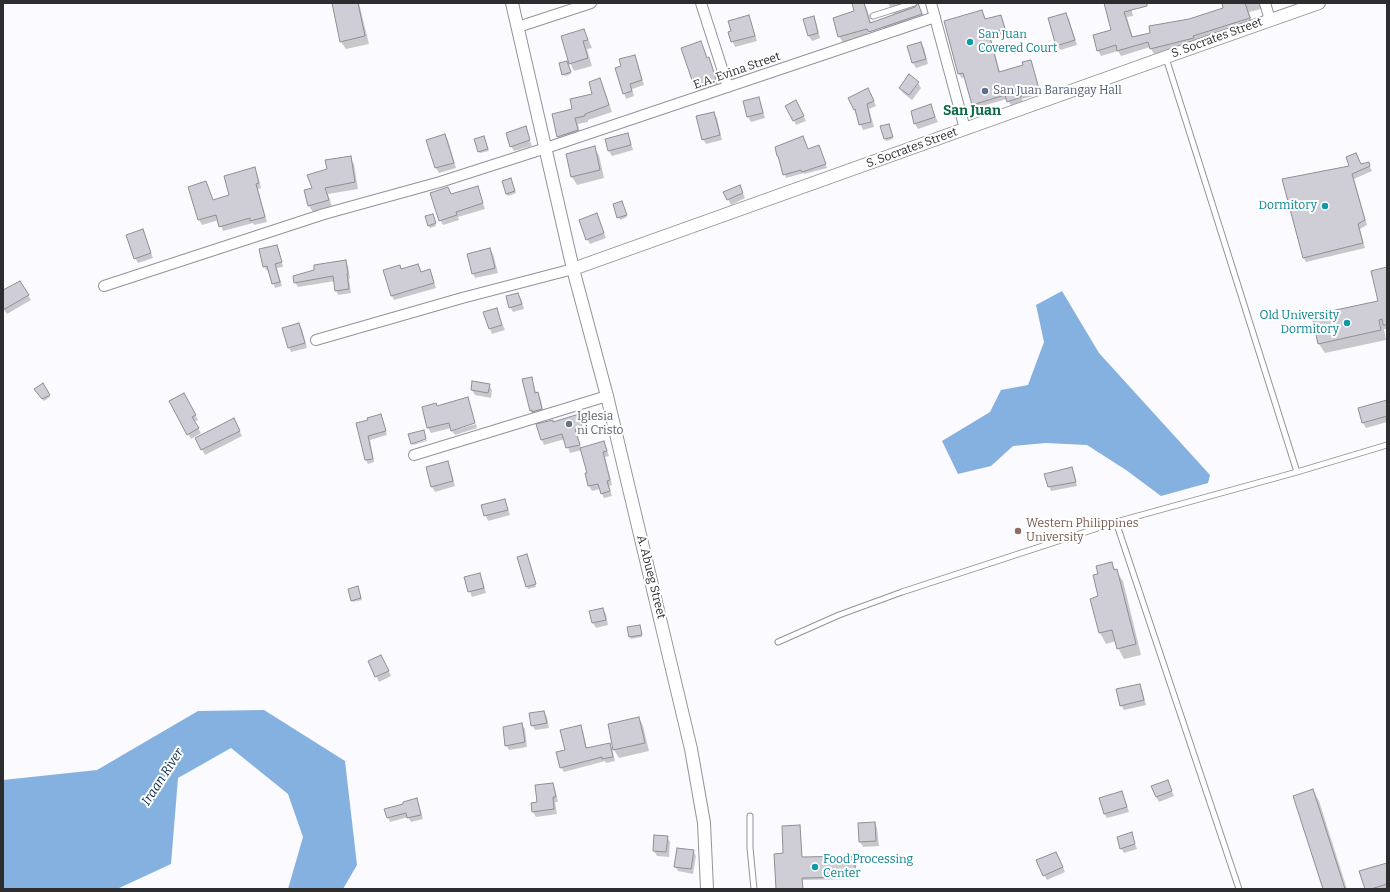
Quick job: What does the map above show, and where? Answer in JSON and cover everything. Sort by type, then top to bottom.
[{"type":"street","name":"A. Abueg Street","points":[[512,3],[573,269],[607,396],[691,749],[704,823],[707,889]]},
{"type":"street","points":[[518,27],[591,3]]},
{"type":"street","points":[[701,3],[728,87]]},
{"type":"street","points":[[932,3],[965,129]]},
{"type":"street","points":[[1265,3],[1270,20]]},
{"type":"street","name":"S. Socrates Street","points":[[573,269],[1320,3]]},
{"type":"street","name":"E.A. Evina Street","points":[[104,286],[324,214],[440,182],[546,148],[935,17]]},
{"type":"street","points":[[316,340],[462,298],[573,269]]},
{"type":"street","points":[[414,455],[607,396]]},
{"type":"lane","points":[[873,16],[914,3]]},
{"type":"lane","points":[[1166,57],[1297,472]]},
{"type":"lane","points":[[778,642],[839,615],[902,592],[1116,522],[1387,446]]},
{"type":"lane","points":[[1116,522],[1239,889]]},
{"type":"lane","points":[[750,816],[750,848],[754,889]]},
{"type":"water","points":[[1062,291],[1099,353],[1210,475],[1208,483],[1161,496],[1126,470],[1087,445],[1046,443],[1013,446],[991,466],[958,474],[942,441],[990,412],[1001,390],[1028,385],[1044,342],[1036,305]]},
{"type":"water","name":"Iraan River","points":[[264,710],[345,761],[357,865],[343,889],[288,889],[303,837],[288,794],[231,748],[178,778],[171,864],[117,889],[3,889],[3,780],[97,770],[198,711]]},
{"type":"building","points":[[332,3],[358,3],[365,36],[340,42]]},
{"type":"building","points":[[852,3],[864,3],[870,23],[915,7],[918,3],[922,14],[869,32],[867,29],[838,37],[833,18],[854,11]]},
{"type":"building","points":[[1104,3],[1147,3],[1147,6],[1124,12],[1132,37],[1150,33],[1149,26],[1189,19],[1223,8],[1222,3],[1245,3],[1250,18],[1193,36],[1194,38],[1150,49],[1148,42],[1117,51],[1116,45],[1097,51],[1093,35],[1111,30]]},
{"type":"building","points":[[982,10],[985,19],[1001,15],[1005,29],[989,33],[999,72],[1023,65],[1022,62],[1031,60],[1039,89],[1021,95],[1021,97],[1007,102],[1005,95],[972,105],[963,73],[958,74],[944,21]]},
{"type":"building","points":[[1066,13],[1075,40],[1056,46],[1048,18]]},
{"type":"building","points":[[749,15],[755,36],[731,42],[728,32],[731,31],[728,21]]},
{"type":"building","points":[[814,16],[818,33],[808,36],[803,19]]},
{"type":"building","points":[[584,29],[588,40],[583,41],[588,58],[569,64],[561,36]]},
{"type":"building","points":[[701,41],[707,58],[709,57],[716,79],[694,86],[681,48]]},
{"type":"building","points":[[921,42],[926,59],[912,63],[907,46]]},
{"type":"building","points":[[635,55],[642,80],[630,84],[632,91],[623,94],[615,68],[621,66],[619,59]]},
{"type":"building","points":[[567,61],[571,72],[562,75],[559,63]]},
{"type":"building","points":[[909,74],[919,82],[909,95],[899,88]]},
{"type":"building","points":[[600,78],[609,105],[585,114],[585,116],[575,118],[578,130],[557,137],[552,114],[572,109],[570,99],[592,94],[589,82]]},
{"type":"building","points":[[868,88],[874,101],[867,104],[871,122],[859,125],[855,109],[854,110],[848,98]]},
{"type":"building","points":[[759,97],[763,113],[747,117],[743,101]]},
{"type":"building","points":[[796,100],[804,116],[793,121],[785,106]]},
{"type":"building","points":[[931,104],[935,117],[914,124],[911,111]]},
{"type":"building","points":[[714,112],[720,135],[702,140],[696,116]]},
{"type":"building","points":[[889,124],[893,137],[884,139],[880,126]]},
{"type":"building","points":[[526,126],[530,140],[510,147],[506,133]]},
{"type":"building","points":[[628,133],[631,145],[608,151],[605,139]]},
{"type":"building","points":[[445,134],[454,163],[435,168],[426,140]]},
{"type":"building","points":[[484,136],[488,149],[478,152],[474,139]]},
{"type":"building","points":[[803,136],[808,149],[819,145],[826,164],[802,172],[801,170],[783,175],[775,147]]},
{"type":"building","points":[[595,146],[600,170],[571,177],[566,154]]},
{"type":"building","name":"Dormitory","points":[[1356,153],[1361,164],[1369,162],[1370,166],[1352,174],[1365,220],[1358,224],[1363,243],[1303,258],[1282,179],[1349,166],[1346,157]]},
{"type":"building","points":[[351,156],[355,182],[325,188],[329,200],[308,206],[304,190],[312,188],[307,175],[327,169],[325,160]]},
{"type":"building","points":[[255,167],[259,183],[256,184],[265,217],[250,221],[250,218],[219,227],[216,215],[198,220],[188,187],[206,181],[213,200],[229,195],[224,176]]},
{"type":"building","points":[[511,178],[515,191],[506,194],[502,181]]},
{"type":"building","points":[[740,185],[743,193],[727,200],[723,192]]},
{"type":"building","points":[[478,186],[483,203],[456,212],[457,215],[439,221],[430,193],[448,187],[451,194]]},
{"type":"building","points":[[622,201],[627,215],[617,218],[613,204]]},
{"type":"building","points":[[597,213],[604,233],[586,240],[579,220]]},
{"type":"building","points":[[433,214],[436,223],[428,226],[425,216]]},
{"type":"building","points":[[143,229],[151,253],[134,259],[126,235]]},
{"type":"building","points":[[277,245],[282,262],[275,264],[280,282],[272,284],[267,266],[263,267],[259,249]]},
{"type":"building","points":[[490,248],[495,268],[472,274],[467,254]]},
{"type":"building","points":[[346,260],[349,289],[335,291],[333,276],[294,283],[293,276],[314,270],[314,265]]},
{"type":"building","points":[[418,264],[421,272],[430,269],[434,283],[391,296],[383,270],[400,265],[401,269]]},
{"type":"building","name":"Old University Dormitory","points":[[1387,267],[1387,325],[1383,325],[1382,319],[1379,320],[1381,330],[1318,344],[1312,315],[1378,301],[1371,271]]},
{"type":"building","points":[[20,281],[29,295],[3,310],[3,290]]},
{"type":"building","points":[[518,293],[522,304],[509,308],[506,296]]},
{"type":"building","points":[[497,308],[502,325],[489,329],[483,312]]},
{"type":"building","points":[[299,323],[305,343],[288,348],[282,328]]},
{"type":"building","points":[[532,377],[535,393],[538,392],[542,409],[532,412],[532,410],[530,411],[522,379]]},
{"type":"building","points":[[472,381],[490,384],[488,393],[471,390]]},
{"type":"building","points":[[43,383],[50,395],[42,399],[34,389]]},
{"type":"building","points":[[184,393],[196,415],[192,417],[199,428],[187,435],[169,401]]},
{"type":"building","points":[[468,397],[475,423],[451,431],[449,423],[427,428],[422,407],[436,403],[437,406]]},
{"type":"building","points":[[1387,400],[1387,416],[1362,423],[1358,408]]},
{"type":"building","points":[[381,414],[386,431],[368,436],[373,459],[365,460],[356,423],[368,420],[367,418]]},
{"type":"building","points":[[579,414],[582,427],[575,429],[580,445],[566,448],[562,434],[541,440],[536,424],[553,420],[553,422]]},
{"type":"building","points":[[234,418],[240,431],[201,450],[195,438]]},
{"type":"building","points":[[424,430],[426,439],[411,444],[408,434]]},
{"type":"building","points":[[604,441],[607,451],[603,452],[610,480],[607,481],[610,491],[601,494],[598,484],[588,486],[585,473],[587,473],[580,448]]},
{"type":"building","points":[[448,461],[453,481],[431,487],[426,467]]},
{"type":"building","points":[[1072,467],[1076,482],[1048,487],[1044,474]]},
{"type":"building","points":[[505,499],[508,510],[484,516],[481,505]]},
{"type":"building","points":[[527,554],[536,584],[526,587],[517,557]]},
{"type":"building","points":[[1112,562],[1114,570],[1117,569],[1136,644],[1117,649],[1112,630],[1099,633],[1090,599],[1098,596],[1093,575],[1098,574],[1096,566]]},
{"type":"building","points":[[480,573],[484,588],[468,592],[464,577]]},
{"type":"building","points":[[358,586],[361,598],[351,601],[348,589]]},
{"type":"building","points":[[603,608],[606,620],[592,623],[589,611]]},
{"type":"building","points":[[640,625],[642,635],[629,637],[627,627]]},
{"type":"building","points":[[381,655],[389,671],[375,677],[368,661]]},
{"type":"building","points":[[1140,684],[1144,700],[1120,706],[1116,689]]},
{"type":"building","points":[[544,711],[547,723],[531,726],[529,713]]},
{"type":"building","points":[[639,717],[645,743],[613,750],[608,724]]},
{"type":"building","points":[[522,723],[525,742],[505,746],[503,727]]},
{"type":"building","points":[[581,725],[586,748],[610,743],[613,757],[602,759],[602,757],[560,768],[556,752],[565,750],[560,730]]},
{"type":"building","points":[[1168,780],[1172,791],[1156,797],[1151,786]]},
{"type":"building","points":[[553,783],[556,797],[553,797],[554,809],[532,812],[531,803],[537,802],[535,785]]},
{"type":"building","points":[[1313,789],[1345,889],[1323,889],[1293,796]]},
{"type":"building","points":[[1122,791],[1127,807],[1104,814],[1099,798]]},
{"type":"building","points":[[417,798],[421,815],[407,818],[406,813],[387,818],[384,809],[403,804],[403,802]]},
{"type":"building","points":[[875,822],[876,841],[859,842],[858,823]]},
{"type":"building","name":"Food Processing Center","points":[[800,825],[802,857],[855,856],[855,877],[802,878],[803,889],[776,889],[774,854],[783,853],[782,826]]},
{"type":"building","points":[[1132,832],[1135,844],[1120,849],[1117,837]]},
{"type":"building","points":[[654,835],[668,836],[666,852],[653,851]]},
{"type":"building","points":[[677,848],[694,850],[691,869],[674,867]]},
{"type":"building","points":[[1056,852],[1063,867],[1043,876],[1036,860]]},
{"type":"building","points":[[1387,863],[1387,884],[1371,889],[1365,889],[1359,871]]},
{"type":"place","name":"San Juan Covered Court","points":[[970,42]]},
{"type":"place","name":"San Juan Barangay Hall","points":[[985,91]]},
{"type":"place","name":"Dormitory","points":[[1325,206]]},
{"type":"place","name":"Old University Dormitory","points":[[1347,323]]},
{"type":"place","name":"Iglesia ni Cristo","points":[[569,424]]},
{"type":"place","name":"Western Philippines University","points":[[1018,531]]},
{"type":"place","name":"Food Processing Center","points":[[815,867]]},
{"type":"district","name":"San Juan","points":[[972,111]]}]
